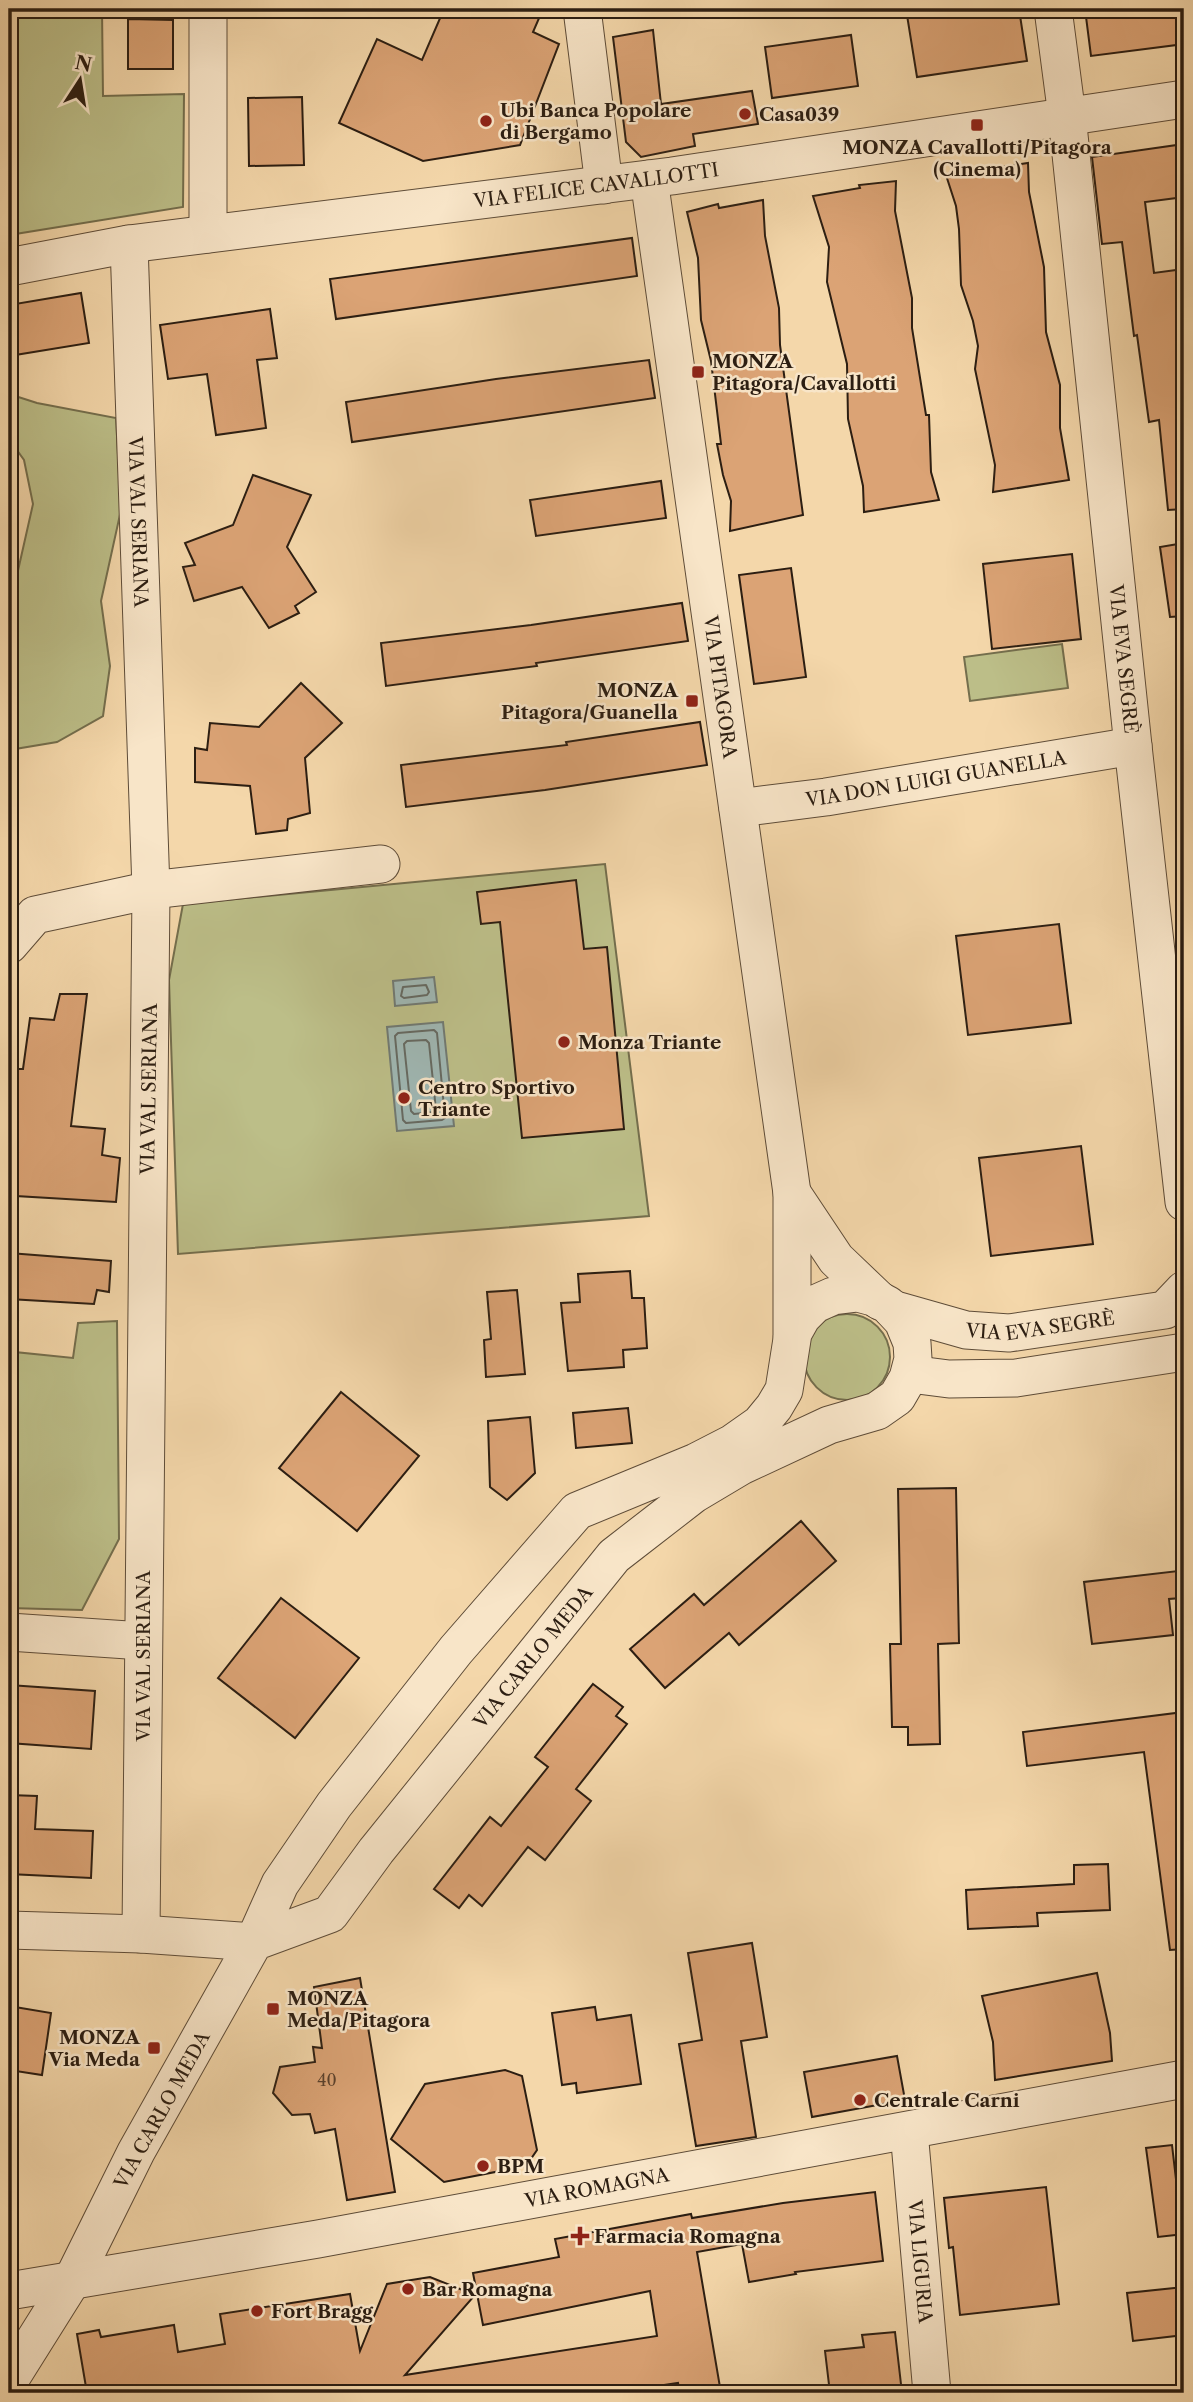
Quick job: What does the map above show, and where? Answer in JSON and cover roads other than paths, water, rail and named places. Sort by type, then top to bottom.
[{"type":"street","points":[[208,9],[208,234]]},
{"type":"street","points":[[582,9],[604,185]]},
{"type":"street","name":"VIA EVA SEGRÈ","points":[[1053,9],[1067,116],[1184,1202]]},
{"type":"street","name":"VIA FELICE CAVALLOTTI","points":[[9,267],[130,244],[649,179],[1184,99]]},
{"type":"street","name":"VIA PITAGORA","points":[[649,179],[792,1193],[791,1347]]},
{"type":"street","name":"VIA VAL SERIANA","points":[[130,244],[151,890],[141,1934]]},
{"type":"street","name":"VIA DON LUIGI GUANELLA","points":[[738,808],[826,797],[1133,746]]},
{"type":"street","points":[[9,945],[34,915],[151,890],[381,864]]},
{"type":"street","name":"VIA PITAGORA","points":[[792,1193],[836,1259],[886,1305]]},
{"type":"street","name":"VIA EVA SEGRÈ","points":[[886,1305],[948,1326],[996,1334],[1166,1310],[1184,1290]]},
{"type":"street","name":"VIA CARLO MEDA","points":[[9,2381],[73,2279],[136,2152],[254,1942],[280,1884],[334,1805],[456,1650],[577,1511],[696,1462],[750,1432],[768,1415],[780,1398],[786,1382],[791,1347],[805,1313],[838,1294],[858,1293],[886,1305]]},
{"type":"street","points":[[886,1305],[906,1326],[912,1343],[910,1374]]},
{"type":"street","name":"VIA CARLO MEDA","points":[[791,1347],[796,1384],[811,1402],[833,1414],[866,1414],[897,1397],[910,1374],[948,1379],[1016,1378],[1184,1352]]},
{"type":"street","name":"VIA CARLO MEDA","points":[[9,1930],[141,1934],[254,1942],[330,1914],[385,1840],[614,1556],[694,1494],[828,1424],[866,1414],[921,1406],[960,1395],[1002,1378]]},
{"type":"street","points":[[9,1632],[142,1642]]},
{"type":"street","name":"VIA ROMAGNA","points":[[9,2291],[318,2239],[1184,2079]]},
{"type":"street","name":"VIA LIGURIA","points":[[909,2131],[932,2393]]},
{"type":"water","points":[[434,977],[437,1002],[395,1006],[393,981]]},
{"type":"water","points":[[443,1022],[454,1126],[397,1131],[387,1027]]},
{"type":"place","name":"Casa039","points":[[745,114]]},
{"type":"place","name":"Ubi Banca Popolare di Bergamo","points":[[486,121]]},
{"type":"place","name":"MONZA Cavallotti/Pitagora (Cinema)","points":[[977,125]]},
{"type":"place","name":"MONZA Pitagora/Cavallotti","points":[[698,372]]},
{"type":"place","name":"MONZA Pitagora/Guanella","points":[[692,701]]},
{"type":"place","name":"Monza Triante","points":[[564,1042]]},
{"type":"place","name":"Centro Sportivo Triante","points":[[404,1098]]},
{"type":"place","name":"MONZA Meda/Pitagora","points":[[273,2009]]},
{"type":"place","name":"MONZA Via Meda","points":[[154,2048]]},
{"type":"place","name":"Centrale Carni","points":[[860,2100]]},
{"type":"place","name":"BPM","points":[[483,2166]]},
{"type":"place","name":"Farmacia Romagna","points":[[580,2236]]},
{"type":"place","name":"Bar Romagna","points":[[408,2289]]},
{"type":"place","name":"Fort Bragg","points":[[257,2311]]}]
